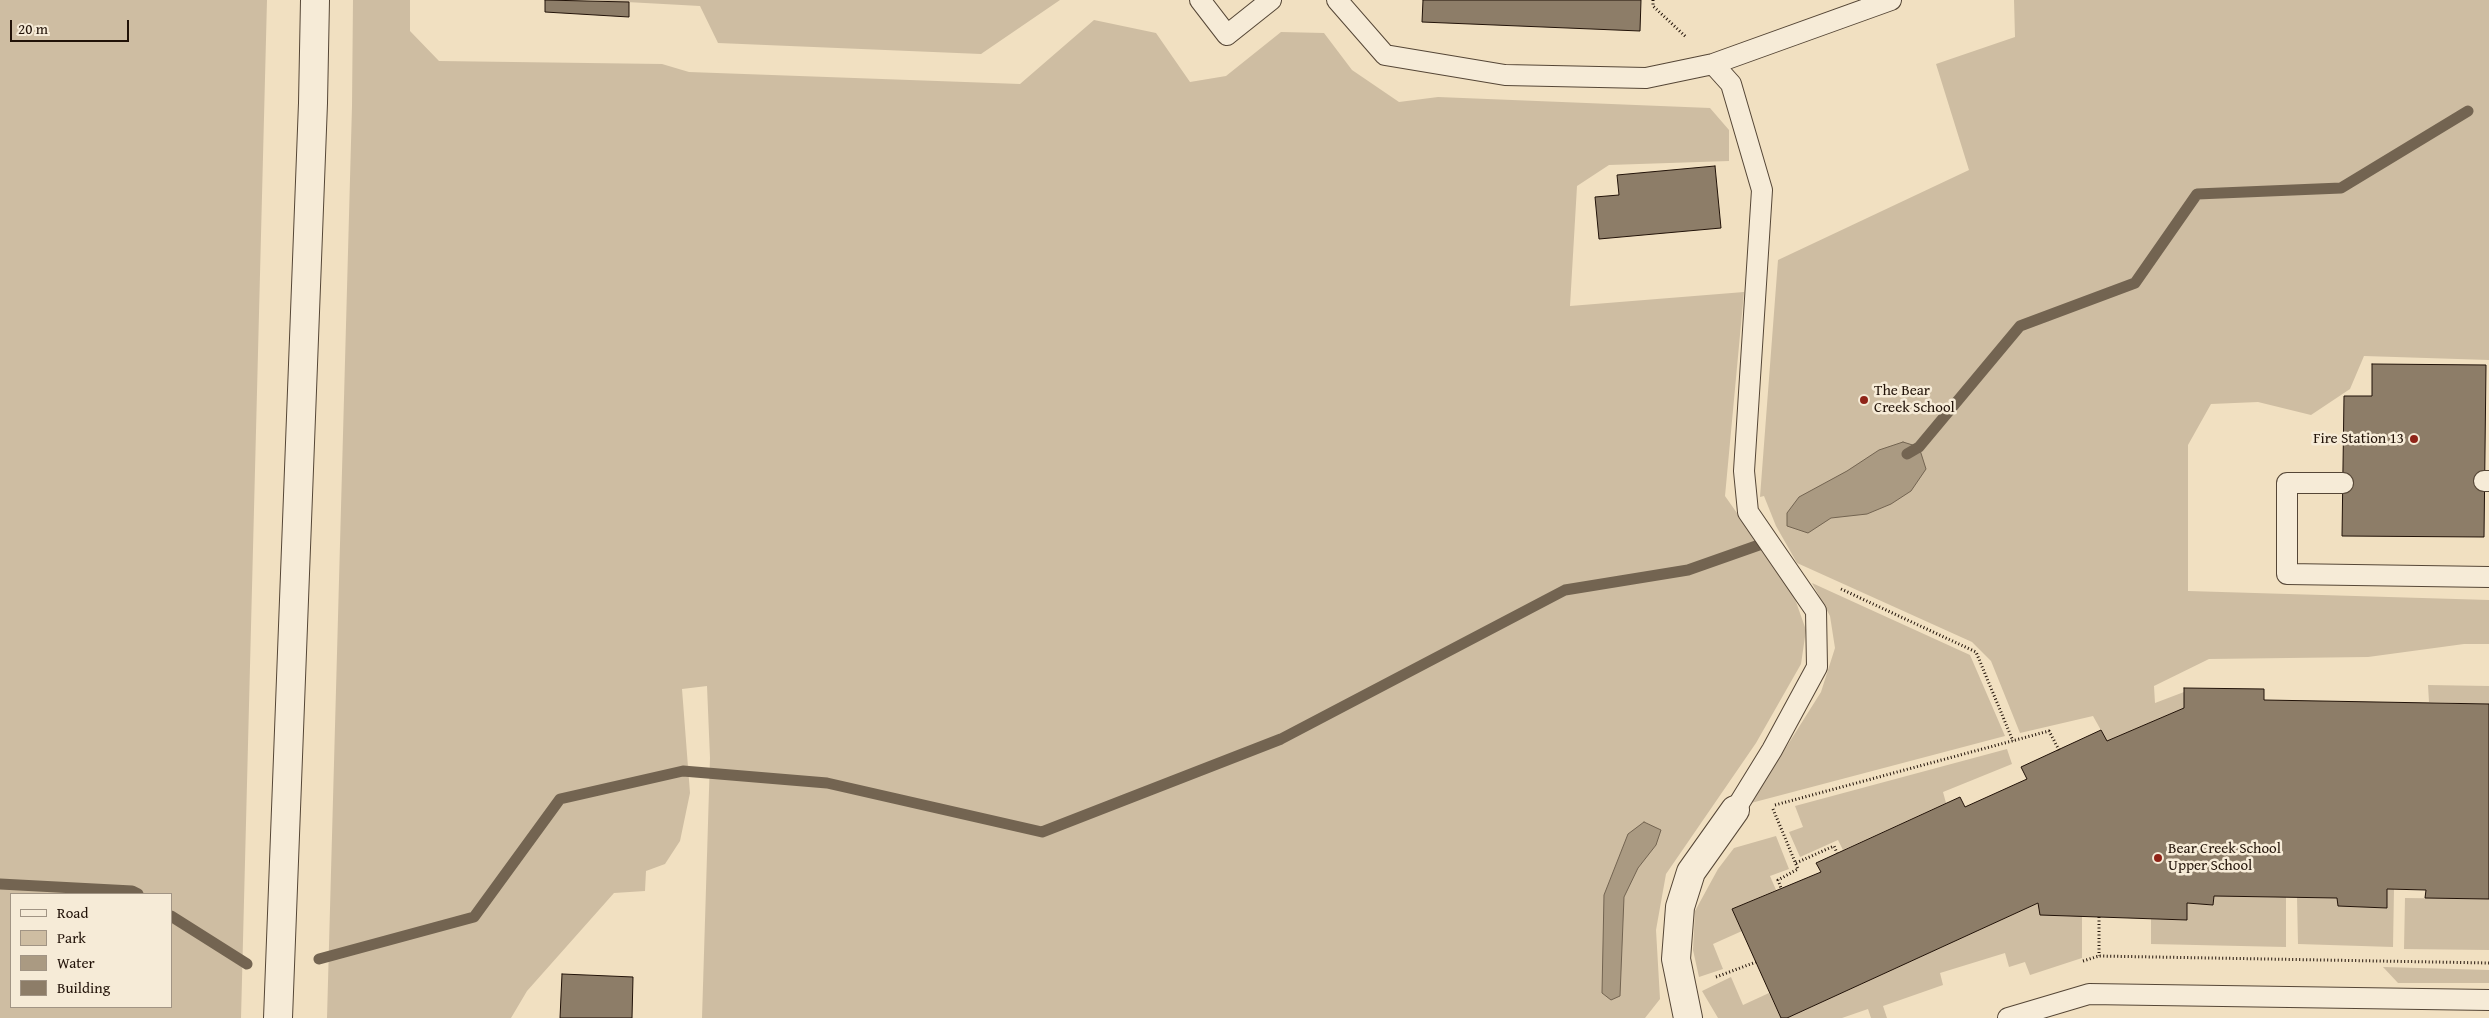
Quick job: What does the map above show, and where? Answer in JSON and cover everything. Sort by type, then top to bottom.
[{"type":"street","points":[[278,1018],[313,103],[315,0]]},
{"type":"street","points":[[1688,1018],[1676,959],[1680,907],[1690,872],[1735,810]]},
{"type":"lane","points":[[1200,0],[1227,36],[1271,0]]},
{"type":"lane","points":[[1337,0],[1385,55],[1505,75],[1646,78],[1713,64],[1891,0]]},
{"type":"lane","points":[[1713,64],[1731,84],[1762,190],[1744,471],[1748,512],[1816,611],[1818,667],[1772,750],[1735,810]]},
{"type":"lane","points":[[2343,483],[2287,483],[2287,574],[2489,577]]},
{"type":"lane","points":[[2008,1018],[2089,994],[2489,1000]]},
{"type":"path","points":[[1653,0],[1653,6],[1713,64]]},
{"type":"path","points":[[1794,579],[1810,575],[1976,652],[2014,740]]},
{"type":"path","points":[[1735,810],[1751,812],[2049,731],[2059,750]]},
{"type":"path","points":[[1772,806],[1798,868],[1778,880],[1781,888]]},
{"type":"path","points":[[1796,863],[1834,846],[1837,853]]},
{"type":"path","points":[[2099,917],[2099,956]]},
{"type":"path","points":[[2074,965],[2099,956],[2489,963]]},
{"type":"path","points":[[1682,990],[1756,962]]},
{"type":"green space","points":[[0,0],[267,0],[241,1018],[0,1018]]},
{"type":"green space","points":[[353,0],[410,0],[410,31],[439,61],[662,64],[689,72],[1020,84],[1094,20],[1156,33],[1190,82],[1226,76],[1281,32],[1324,33],[1352,70],[1399,102],[1438,97],[1710,108],[1729,130],[1729,161],[1609,165],[1577,186],[1570,306],[1744,292],[1725,496],[1795,599],[1806,630],[1801,664],[1756,743],[1666,874],[1656,930],[1660,999],[1645,1018],[702,1018],[710,758],[707,686],[682,689],[690,793],[680,841],[665,864],[646,871],[645,891],[614,893],[527,991],[511,1018],[327,1018],[352,106]]},
{"type":"green space","points":[[590,0],[1060,0],[981,54],[718,43],[700,6]]},
{"type":"green space","points":[[2014,0],[2489,0],[2489,360],[2364,356],[2350,389],[2311,415],[2258,402],[2211,404],[2188,445],[2188,591],[2489,600],[2489,644],[2464,644],[2368,657],[2209,659],[2154,686],[2155,703],[2184,692],[2184,708],[2107,741],[2093,716],[2020,733],[1991,661],[1972,642],[1797,563],[1776,526],[1764,496],[1760,497],[1778,260],[1969,170],[1936,64],[2015,37]]},
{"type":"green space","points":[[1812,583],[1970,655],[2005,736],[1751,803],[1821,692],[1835,648],[1830,616]]},
{"type":"green space","points":[[2428,685],[2489,686],[2489,704],[2429,702]]},
{"type":"green space","points":[[2007,749],[2012,764],[1943,792],[1946,803],[1843,850],[1838,840],[1800,857],[1789,832],[1803,827],[1795,806]]},
{"type":"green space","points":[[1776,836],[1789,869],[1770,876],[1776,890],[1732,909],[1742,931],[1713,944],[1723,969],[1699,977],[1693,950],[1695,911],[1718,869],[1734,848]]},
{"type":"green space","points":[[2387,889],[2394,889],[2393,947],[2298,944],[2297,897],[2337,898],[2338,906],[2387,908]]},
{"type":"green space","points":[[2214,896],[2286,897],[2286,947],[2151,944],[2151,919],[2186,920],[2187,903],[2213,905]]},
{"type":"green space","points":[[2405,898],[2489,899],[2489,950],[2404,949]]},
{"type":"green space","points":[[2038,903],[2082,916],[2082,958],[2030,975],[2025,962],[2009,967],[2005,953],[1940,973],[1943,985],[1883,1006],[1887,1018],[1871,1018],[1868,1009],[1842,1018],[1787,1018]]},
{"type":"green space","points":[[2383,967],[2489,970],[2489,983],[2398,983]]},
{"type":"green space","points":[[1731,977],[1743,1005],[1769,993],[1781,1018],[1718,1018],[1702,991]]},
{"type":"water","points":[[1903,442],[1919,447],[1926,469],[1911,491],[1891,504],[1867,514],[1831,518],[1808,533],[1787,526],[1787,513],[1799,497],[1847,471],[1879,450]]},
{"type":"water","points":[[1644,822],[1661,830],[1656,845],[1638,868],[1624,897],[1620,996],[1611,1000],[1602,993],[1604,895],[1628,834]]},
{"type":"building","points":[[545,0],[629,2],[629,17],[545,12]]},
{"type":"building","points":[[1423,0],[1641,0],[1640,31],[1422,22]]},
{"type":"building","points":[[1715,166],[1721,228],[1599,239],[1595,197],[1619,195],[1617,175]]},
{"type":"building","name":"Fire Station 13","points":[[2372,364],[2486,365],[2484,537],[2342,536],[2344,396],[2372,396]]},
{"type":"building","name":"Bear Creek School Upper School","points":[[2184,688],[2264,689],[2264,700],[2489,704],[2489,899],[2425,898],[2426,890],[2387,889],[2387,908],[2338,906],[2337,898],[2214,896],[2213,905],[2187,903],[2187,920],[2040,915],[2038,903],[1787,1018],[1781,1018],[1732,909],[1821,872],[1816,863],[1960,797],[1965,807],[2027,779],[2021,767],[2101,730],[2107,741],[2184,708]]},
{"type":"building","points":[[562,974],[633,977],[632,1018],[560,1018]]},
{"type":"waterway","points":[[1907,454],[1919,447],[2020,326],[2135,283],[2197,194],[2341,188],[2468,111]]},
{"type":"waterway","points":[[319,959],[474,917],[560,799],[683,771],[827,783],[1042,832],[1281,739],[1565,590],[1688,570],[1759,545]]},
{"type":"waterway","points":[[0,884],[132,891],[136,893]]},
{"type":"waterway","points":[[172,917],[247,964]]},
{"type":"place","name":"The Bear Creek School","points":[[1864,400]]},
{"type":"place","name":"Fire Station 13","points":[[2414,439]]},
{"type":"place","name":"Bear Creek School Upper School","points":[[2158,858]]}]
